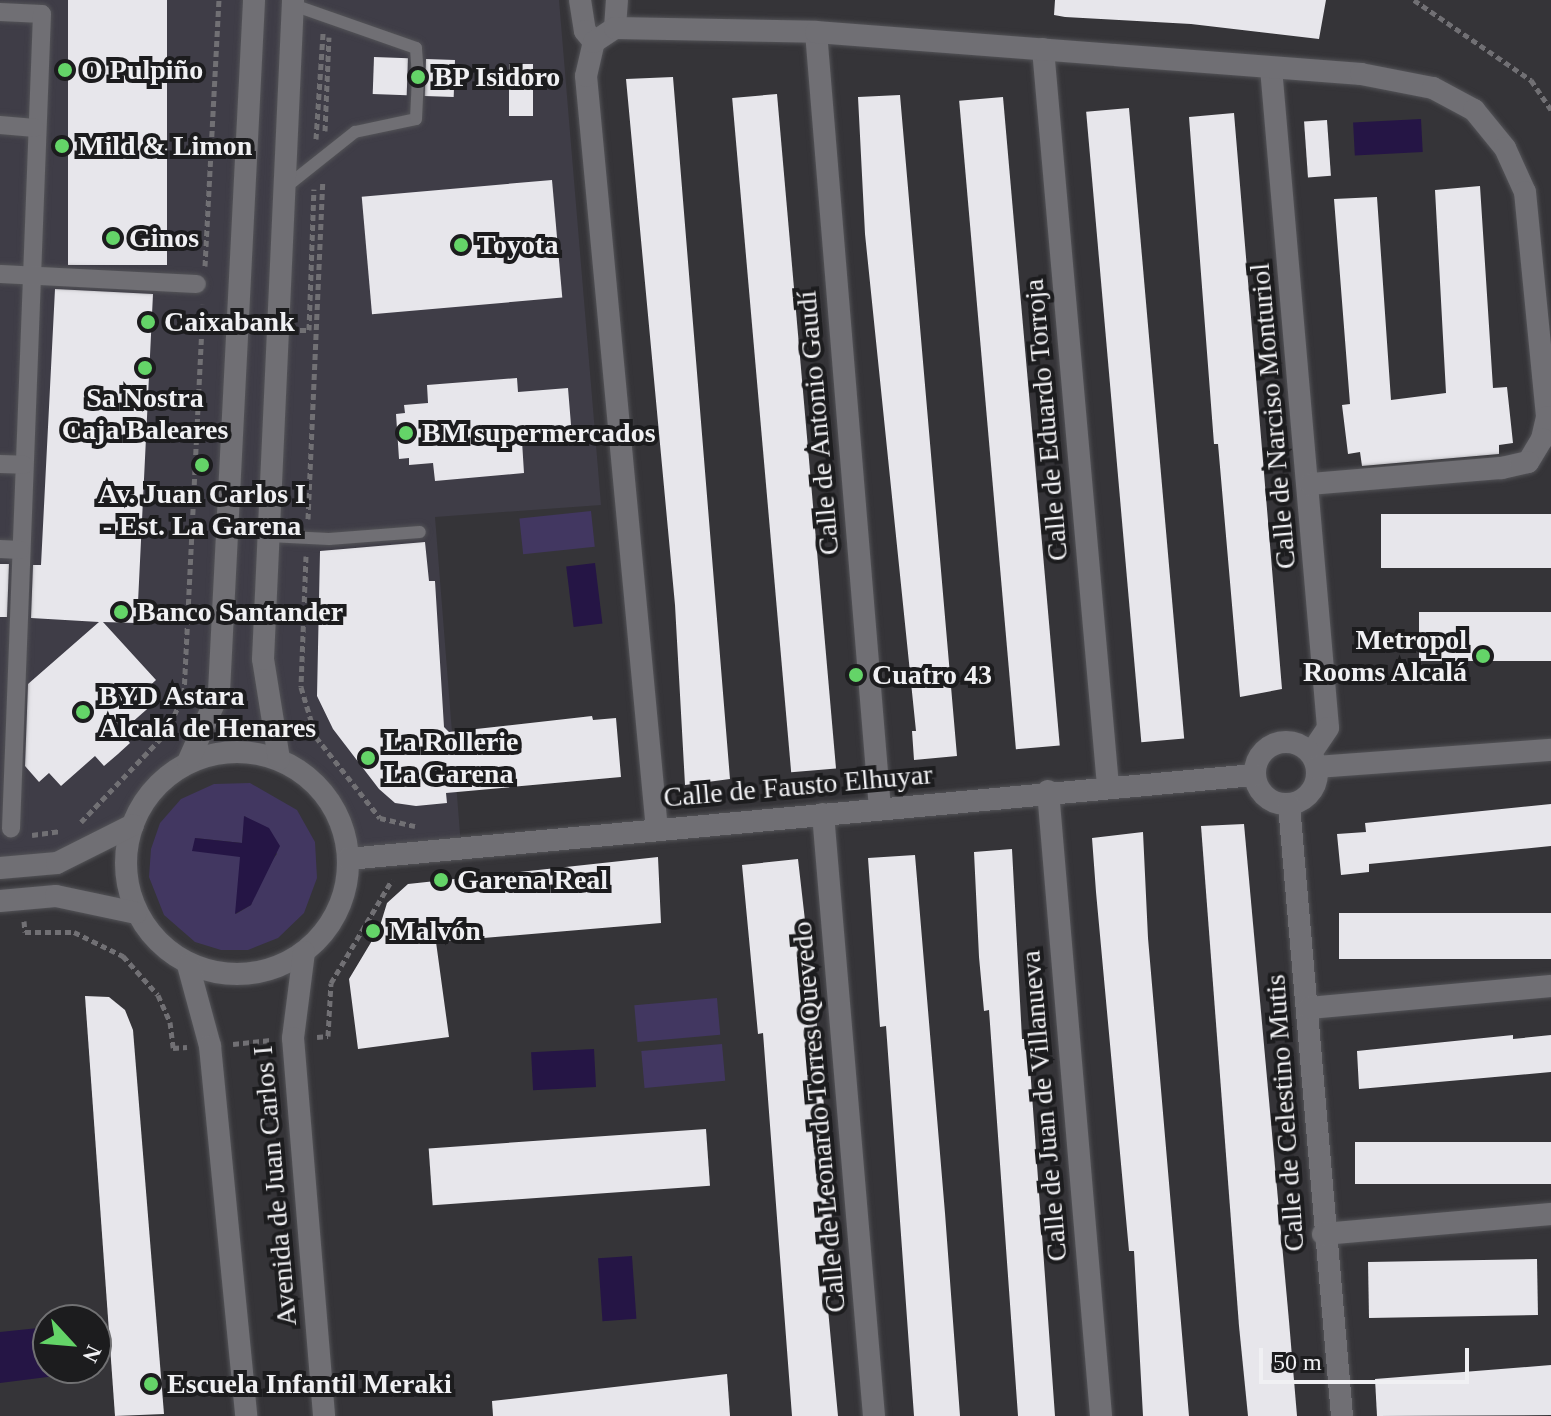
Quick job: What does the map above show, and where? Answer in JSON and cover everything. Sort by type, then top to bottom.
[{"type":"street","points":[[188,762],[219,692],[254,0]]},
{"type":"street","points":[[580,0],[585,31],[594,42]]},
{"type":"street","points":[[615,28],[617,0]]},
{"type":"street","points":[[279,759],[263,659],[293,2]]},
{"type":"street","points":[[0,12],[42,14],[28,276],[20,550],[19,832]]},
{"type":"street","points":[[657,830],[586,76],[594,42],[615,28],[816,32],[1361,74],[1433,88],[1474,110],[1505,148],[1525,192],[1547,417],[1542,439],[1528,462],[1311,484]]},
{"type":"street","name":"Calle de Antonio Gaudí","points":[[816,32],[880,809]]},
{"type":"street","name":"Calle de Eduardo Torroja","points":[[1043,49],[1108,786]]},
{"type":"street","name":"Calle de Narciso Monturiol","points":[[1271,68],[1311,484],[1328,728],[1314,760]]},
{"type":"street","points":[[0,125],[35,128]]},
{"type":"street","points":[[0,274],[202,286]]},
{"type":"street","points":[[0,464],[24,465]]},
{"type":"street","points":[[0,549],[20,550]]},
{"type":"street","points":[[1279,741],[1295,742],[1314,760],[1315,785],[1305,799],[1289,805],[1271,801],[1258,790],[1254,775],[1265,748],[1279,741]]},
{"type":"street","points":[[1314,760],[1551,750]]},
{"type":"street","points":[[249,751],[279,759],[307,776],[329,799],[343,828],[348,859],[345,890],[334,918],[304,952],[258,974],[222,975],[188,965],[158,944],[136,913],[126,873],[133,825],[159,782],[188,762],[218,753],[249,751]]},
{"type":"street","name":"Calle de Fausto Elhuyar","points":[[348,859],[1048,791],[1254,775]]},
{"type":"street","name":"Calle de Juan de Villanueva","points":[[1048,791],[1101,1416]]},
{"type":"street","name":"Calle de Celestino Mutis","points":[[1289,805],[1309,1008],[1323,1234],[1342,1416]]},
{"type":"street","name":"Calle de Leonardo Torres Quevedo","points":[[823,814],[874,1416]]},
{"type":"street","points":[[0,868],[57,863],[133,825]]},
{"type":"street","points":[[0,901],[64,897],[136,913]]},
{"type":"street","name":"Avenida de Juan Carlos I","points":[[304,952],[293,1038],[324,1416]]},
{"type":"street","name":"Avenida de Juan Carlos I","points":[[188,965],[210,1046],[246,1416]]},
{"type":"street","points":[[1309,1008],[1551,986]]},
{"type":"street","points":[[1323,1234],[1551,1214]]},
{"type":"lane","points":[[287,186],[355,132],[416,119],[418,77],[416,48],[293,2]]},
{"type":"lane","points":[[269,536],[329,539],[420,532]]},
{"type":"path","points":[[19,832],[48,835],[77,825],[177,715],[188,655],[202,286],[219,0]]},
{"type":"path","points":[[1414,0],[1531,80],[1551,110]]},
{"type":"path","points":[[25,932],[74,932],[123,956],[158,995],[170,1022],[173,1048],[328,1036]]},
{"type":"shaded area","points":[[0,0],[559,0],[601,505],[435,517],[461,846],[348,859],[343,828],[329,799],[307,776],[279,759],[249,751],[218,753],[188,762],[159,782],[133,825],[103,842],[0,868]]},
{"type":"shaded area","points":[[1421,119],[1423,152],[1355,156],[1353,123]]},
{"type":"shaded area","points":[[591,511],[595,547],[523,554],[519,519]]},
{"type":"shaded area","points":[[595,563],[602,624],[574,627],[566,567]]},
{"type":"shaded area","points":[[250,783],[297,810],[315,842],[317,878],[304,913],[278,938],[248,950],[221,950],[195,942],[164,915],[149,877],[151,849],[160,823],[181,799],[214,784]],"holes":[[[245,816],[277,854],[260,876],[251,905],[236,914],[241,857],[195,838],[242,843]]]},
{"type":"shaded area","points":[[244,816],[269,828],[280,846],[251,905],[235,914],[240,857],[192,851],[195,838],[242,843]]},
{"type":"shaded area","points":[[717,998],[720,1035],[638,1042],[634,1005]]},
{"type":"shaded area","points":[[722,1044],[725,1081],[645,1088],[641,1051]]},
{"type":"shaded area","points":[[594,1049],[596,1087],[533,1090],[531,1052]]},
{"type":"shaded area","points":[[632,1256],[636,1319],[602,1321],[598,1258]]},
{"type":"shaded area","points":[[32,1329],[32,1379],[0,1383],[0,1332]]},
{"type":"building","points":[[68,0],[167,0],[167,265],[68,265]]},
{"type":"building","points":[[1055,0],[1326,0],[1319,39],[1191,24],[1065,17],[1054,15]]},
{"type":"building","points":[[374,57],[408,58],[407,95],[373,94]]},
{"type":"building","points":[[426,59],[455,60],[454,97],[425,96]]},
{"type":"building","points":[[509,64],[533,64],[533,116],[509,116]]},
{"type":"building","points":[[673,77],[730,779],[685,785],[675,605],[626,79]]},
{"type":"building","points":[[777,94],[836,768],[791,772],[732,98]]},
{"type":"building","points":[[900,95],[957,756],[914,760],[912,731],[916,731],[865,234],[858,97]]},
{"type":"building","points":[[1003,97],[1060,746],[1016,749],[959,101]]},
{"type":"building","points":[[1129,108],[1184,739],[1141,742],[1086,112]]},
{"type":"building","points":[[1234,113],[1282,689],[1240,697],[1218,444],[1214,444],[1189,117]]},
{"type":"building","points":[[1327,120],[1331,176],[1308,177],[1304,122]]},
{"type":"building","name":"Toyota","points":[[552,180],[562,298],[372,314],[362,197]]},
{"type":"building","points":[[1480,186],[1493,388],[1507,387],[1513,443],[1499,445],[1499,454],[1362,466],[1360,452],[1348,454],[1342,405],[1350,404],[1334,199],[1377,197],[1391,400],[1446,393],[1435,190]]},
{"type":"building","points":[[55,289],[153,294],[137,623],[103,622],[156,680],[144,691],[154,703],[121,732],[130,743],[118,754],[104,766],[95,756],[61,786],[49,773],[39,782],[25,766],[28,684],[99,622],[31,618],[33,565],[41,565]]},
{"type":"building","points":[[517,378],[518,392],[568,388],[572,437],[522,441],[524,473],[435,481],[433,463],[409,465],[409,458],[399,459],[396,414],[405,413],[404,405],[428,403],[427,385]]},
{"type":"building","points":[[1381,514],[1551,514],[1551,568],[1381,568]]},
{"type":"building","points":[[425,542],[429,581],[435,581],[444,727],[449,732],[592,716],[593,720],[616,718],[621,777],[446,793],[447,803],[416,806],[395,803],[379,789],[333,729],[317,696],[320,551]]},
{"type":"building","points":[[0,564],[9,564],[7,617],[0,617]]},
{"type":"building","points":[[1419,612],[1551,612],[1551,661],[1419,661]]},
{"type":"building","points":[[1551,804],[1551,846],[1369,864],[1369,872],[1341,875],[1337,834],[1366,832],[1365,823]]},
{"type":"building","points":[[1244,824],[1297,1416],[1248,1416],[1239,1326],[1201,826]]},
{"type":"building","points":[[1143,832],[1148,938],[1189,1416],[1143,1416],[1134,1251],[1129,1251],[1096,892],[1092,838]]},
{"type":"building","points":[[1012,849],[1022,1039],[1028,1039],[1055,1416],[1018,1416],[989,1010],[984,1011],[979,957],[974,852]]},
{"type":"building","points":[[915,855],[960,1416],[914,1416],[886,1026],[880,1027],[868,858]]},
{"type":"building","points":[[658,857],[661,923],[436,942],[449,1037],[358,1049],[349,979],[379,929],[387,903],[408,884]]},
{"type":"building","points":[[798,859],[820,1052],[836,1275],[825,1277],[838,1416],[792,1416],[763,1033],[758,1034],[742,865]]},
{"type":"building","points":[[1339,913],[1551,913],[1551,959],[1339,959]]},
{"type":"building","points":[[85,996],[109,997],[125,1010],[133,1030],[164,1414],[115,1416],[112,1304],[107,1304]]},
{"type":"building","points":[[1513,1035],[1513,1039],[1551,1035],[1551,1072],[1359,1089],[1357,1051]]},
{"type":"building","points":[[706,1129],[710,1186],[433,1205],[429,1148]]},
{"type":"building","points":[[1355,1142],[1551,1142],[1551,1184],[1355,1184]]},
{"type":"building","points":[[1537,1259],[1538,1315],[1369,1318],[1368,1262]]},
{"type":"building","points":[[1551,1365],[1551,1415],[1377,1416],[1375,1379]]},
{"type":"building","points":[[727,1374],[730,1416],[493,1416],[492,1401]]},
{"type":"place","name":"O Pulpiño","points":[[65,70]]},
{"type":"place","name":"BP Isidoro","points":[[418,77]]},
{"type":"place","name":"Mild & Limon","points":[[62,146]]},
{"type":"place","name":"Ginos","points":[[113,238]]},
{"type":"place","name":"Toyota","points":[[461,245]]},
{"type":"place","name":"Caixabank","points":[[148,322]]},
{"type":"place","name":"Sa Nostra Caja Baleares","points":[[145,368]]},
{"type":"place","name":"BM supermercados","points":[[406,433]]},
{"type":"place","name":"Av. Juan Carlos I - Est. La Garena","points":[[202,465]]},
{"type":"place","name":"Banco Santander","points":[[121,612]]},
{"type":"place","name":"Metropol Rooms Alcalá","points":[[1483,656]]},
{"type":"place","name":"Cuatro 43","points":[[856,675]]},
{"type":"place","name":"BYD Astara Alcalá de Henares","points":[[83,712]]},
{"type":"place","name":"La Rollerie La Garena","points":[[368,758]]},
{"type":"place","name":"Garena Real","points":[[441,880]]},
{"type":"place","name":"Malvón","points":[[373,931]]},
{"type":"place","name":"Escuela Infantil Meraki","points":[[151,1384]]}]
